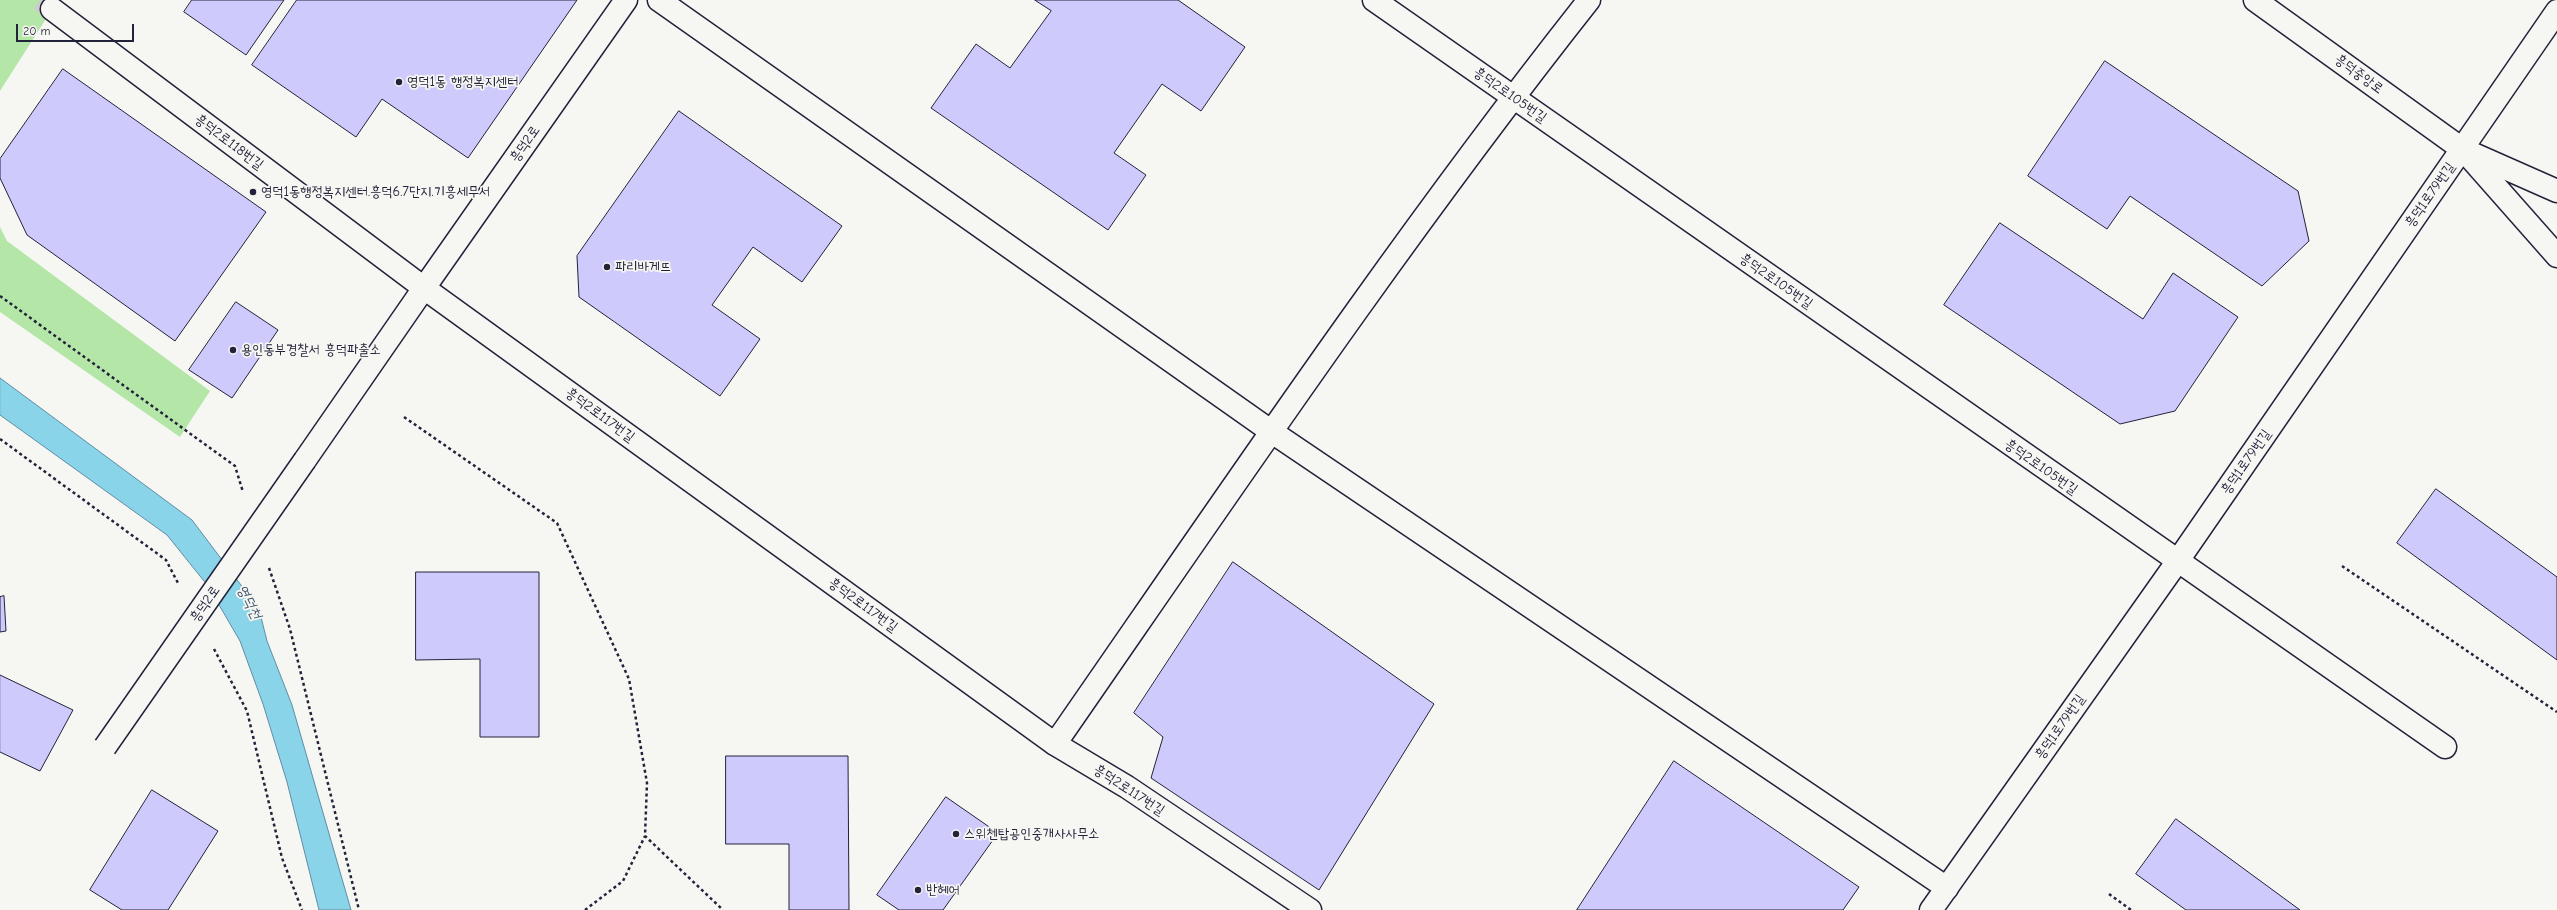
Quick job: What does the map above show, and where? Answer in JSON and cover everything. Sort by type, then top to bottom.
[{"type":"street","name":"흥덕2로","points":[[105,747],[626,0]]},
{"type":"street","points":[[658,0],[1272,432],[1947,888]]},
{"type":"street","name":"흥덕2로105번길","points":[[1374,0],[2177,562],[2445,747]]},
{"type":"street","points":[[1055,744],[1272,432],[1512,97],[1588,0]]},
{"type":"street","name":"흥덕중앙로","points":[[2255,0],[2462,149],[2557,191]]},
{"type":"street","name":"흥덕2로118번길","points":[[52,9],[424,288]]},
{"type":"street","name":"흥덕1로79번길","points":[[1931,910],[2177,562],[2557,11]]},
{"type":"street","name":"흥덕중앙로","points":[[2462,149],[2557,256]]},
{"type":"street","name":"흥덕2로117번길","points":[[424,288],[1055,744],[1134,792],[1310,910]]},
{"type":"path","points":[[404,417],[557,523],[629,679],[647,783],[645,836],[623,881],[584,910]]},
{"type":"path","points":[[2342,566],[2557,712]]},
{"type":"path","points":[[645,836],[723,910]]},
{"type":"path","points":[[2109,894],[2131,910]]},
{"type":"green space","points":[[0,0],[58,0],[0,91]]},
{"type":"green space","points":[[0,227],[7,241],[210,391],[180,437],[0,312]]},
{"type":"water","name":"영덕천","points":[[0,378],[192,520],[259,609],[267,641],[292,705],[351,910],[319,910],[287,782],[263,704],[240,641],[208,586],[167,535],[0,415]]},
{"type":"building","points":[[192,0],[284,0],[246,55],[184,12]]},
{"type":"building","name":"영덕1동 행정복지센터","points":[[297,0],[577,0],[468,158],[382,99],[356,137],[252,65]]},
{"type":"building","points":[[1035,0],[1178,0],[1245,47],[1201,111],[1162,84],[1114,153],[1146,175],[1108,230],[931,108],[976,44],[1010,68],[1051,11]]},
{"type":"building","points":[[2105,61],[2298,191],[2309,241],[2262,286],[2130,196],[2107,229],[2028,176]]},
{"type":"building","points":[[63,69],[266,212],[175,341],[27,235],[0,178],[0,159]]},
{"type":"building","points":[[679,111],[842,226],[802,282],[753,247],[712,305],[760,339],[720,396],[579,297],[577,256]]},
{"type":"building","points":[[2000,223],[2143,319],[2173,273],[2238,317],[2175,411],[2120,424],[1944,305]]},
{"type":"building","name":"용인동부경찰서 흥덕파출소","points":[[236,302],[278,330],[232,398],[189,370]]},
{"type":"building","points":[[2436,489],[2557,577],[2557,660],[2397,543]]},
{"type":"building","points":[[1233,562],[1434,704],[1319,890],[1151,778],[1163,737],[1134,713]]},
{"type":"building","points":[[416,572],[539,572],[539,737],[480,737],[480,659],[416,660]]},
{"type":"building","points":[[4,596],[6,631],[0,632],[0,597]]},
{"type":"building","points":[[0,675],[73,710],[40,771],[0,752]]},
{"type":"building","points":[[726,756],[848,756],[849,910],[789,910],[789,844],[726,844]]},
{"type":"building","points":[[1674,761],[1859,887],[1843,910],[1577,910]]},
{"type":"building","points":[[152,790],[218,831],[168,910],[122,910],[90,890]]},
{"type":"building","points":[[946,797],[998,833],[943,910],[899,910],[877,895]]},
{"type":"building","points":[[2176,819],[2300,910],[2186,910],[2136,874]]},
{"type":"tunnel","points":[[40,0],[52,9]]},
{"type":"place","name":"영덕1동 행정복지센터","points":[[399,82]]},
{"type":"place","name":"영덕1동행정복지센터.흥덕6.7단지.기흥세무서","points":[[253,192]]},
{"type":"place","name":"파리바게뜨","points":[[607,267]]},
{"type":"place","name":"용인동부경찰서 흥덕파출소","points":[[233,350]]},
{"type":"place","name":"스위첸탑공인중개사사무소","points":[[956,834]]},
{"type":"place","name":"반헤어","points":[[918,890]]}]
